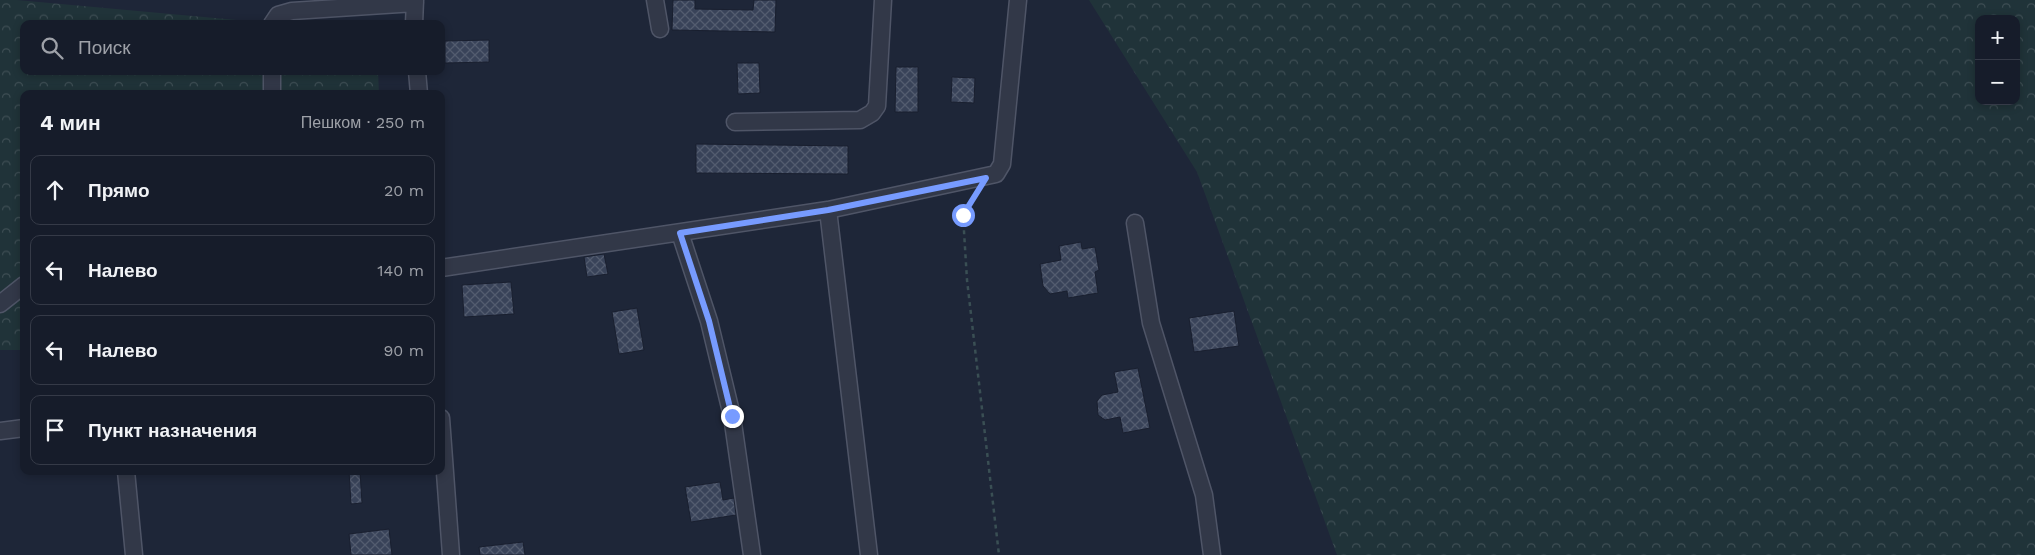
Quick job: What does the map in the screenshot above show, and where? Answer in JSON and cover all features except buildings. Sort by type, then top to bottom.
[{"type":"street","points":[[655,0],[660,30]]},
{"type":"street","points":[[735,122],[860,120],[872,113],[877,106],[883,0]]},
{"type":"street","points":[[445,267],[828,210],[986,178],[996,174],[1002,164],[1018,0]]},
{"type":"street","points":[[276,13],[292,10],[415,2],[414,20]]},
{"type":"street","points":[[272,75],[272,90]]},
{"type":"street","points":[[417,75],[419,90]]},
{"type":"street","points":[[828,210],[870,555]]},
{"type":"street","points":[[1135,223],[1151,323],[1204,495],[1212,555]]},
{"type":"street","points":[[680,233],[709,321],[732,416],[752,555]]},
{"type":"street","points":[[0,304],[20,288]]},
{"type":"street","points":[[0,431],[20,428]]},
{"type":"street","points":[[445,473],[451,555]]},
{"type":"street","points":[[126,475],[134,555]]},
{"type":"path","points":[[986,178],[963,215],[967,280],[999,555]]},
{"type":"green space","points":[[0,0],[236,20],[20,20],[20,75],[378,75],[379,90],[20,90],[20,350],[0,350]]},
{"type":"green space","points":[[1089,0],[2035,0],[2035,555],[1337,555],[1197,172]]},
{"type":"route","points":[[732,416],[709,321],[680,233],[828,210],[986,178],[963,215]]}]
